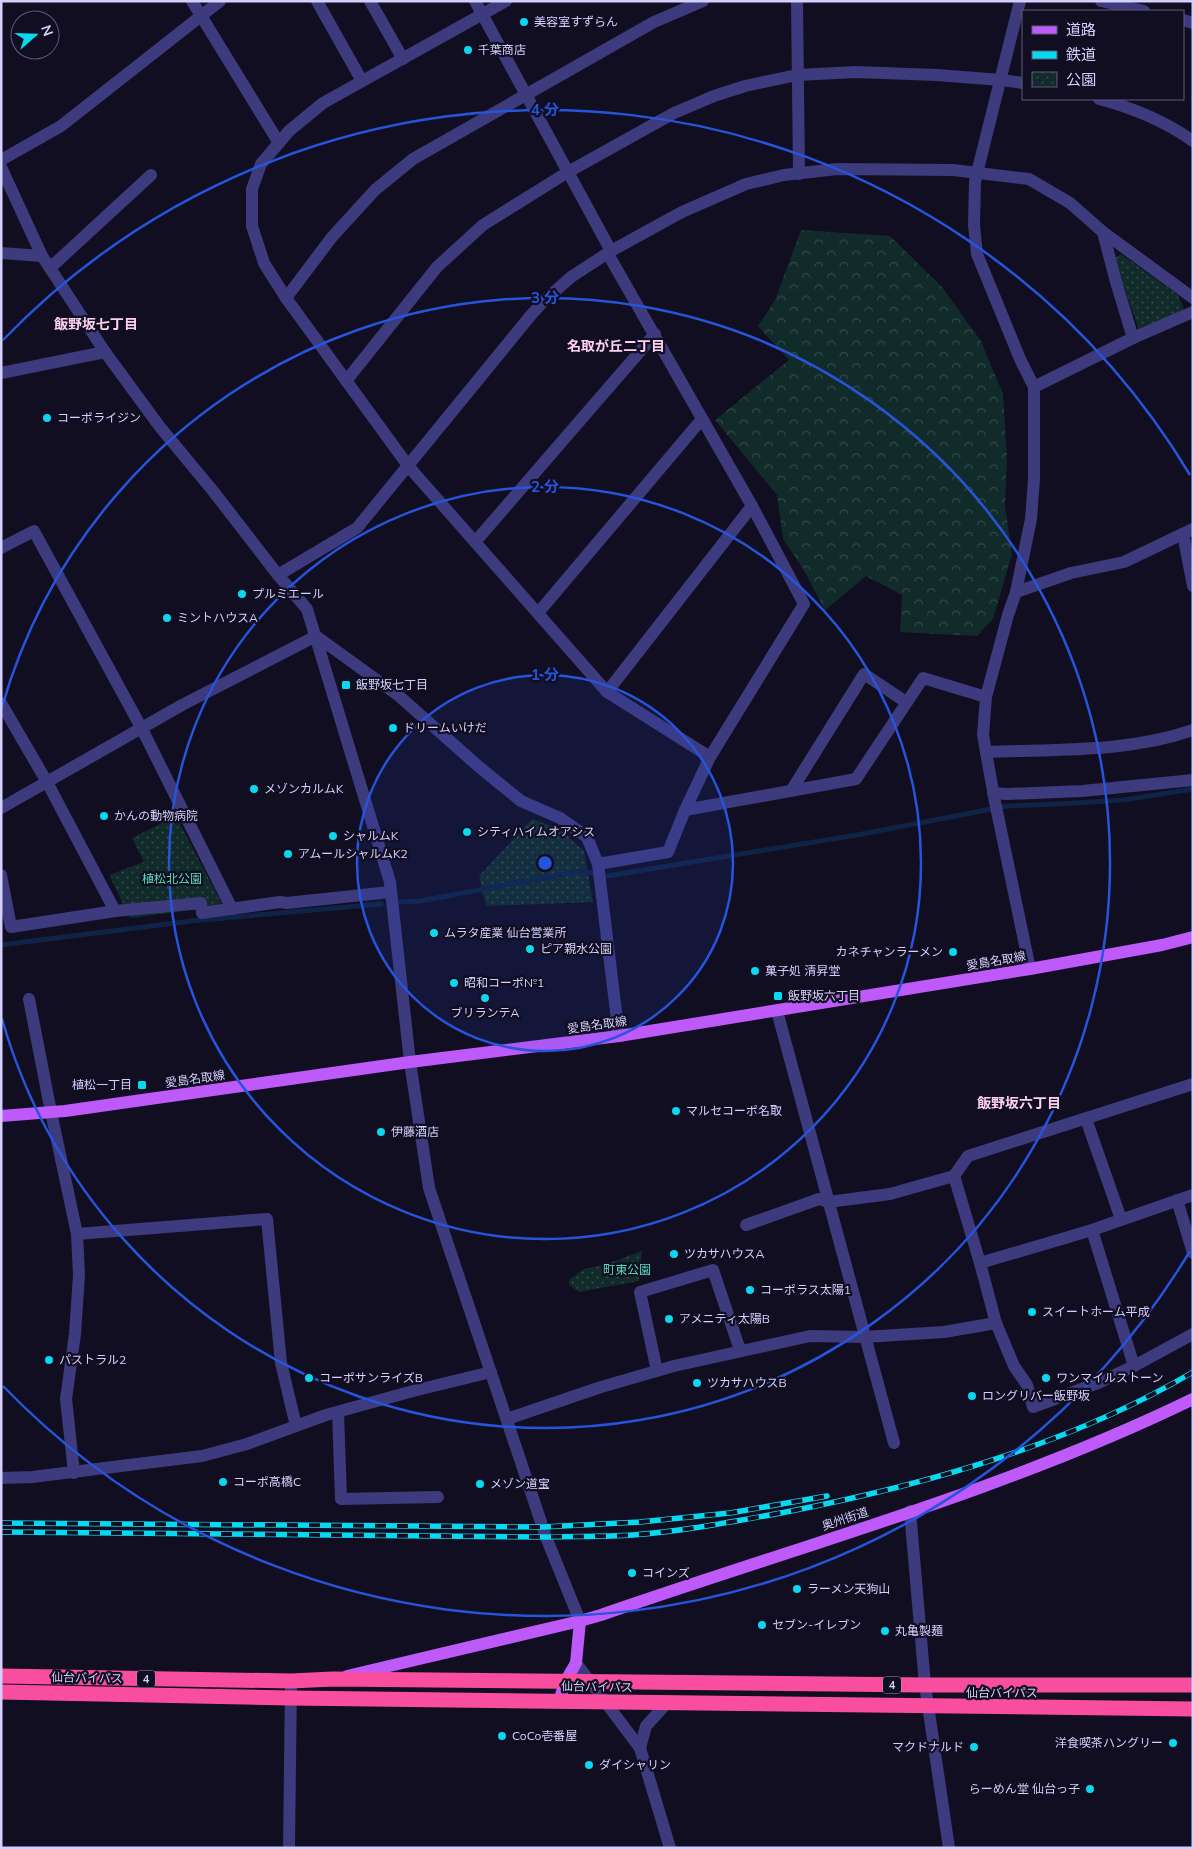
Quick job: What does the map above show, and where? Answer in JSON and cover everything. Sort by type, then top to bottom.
[{"type":"highway","name":"仙台バイパス","points":[[1,1676],[925,1685],[1193,1685]]},
{"type":"highway","name":"仙台バイパス","points":[[1,1692],[559,1702],[1193,1709]]},
{"type":"main road","name":"愛島名取線","points":[[1,1116],[51,1112],[410,1062],[619,1036],[1030,969],[1193,938]]},
{"type":"main road","name":"奥州街道","points":[[333,1679],[580,1621],[1031,1469],[1133,1428],[1193,1399]]},
{"type":"main road","points":[[559,1702],[565,1682],[576,1663],[580,1621]]},
{"type":"street","points":[[192,1],[279,143]]},
{"type":"street","points":[[1,160],[61,126],[220,1]]},
{"type":"street","points":[[317,1],[362,81]]},
{"type":"street","points":[[370,1],[403,59]]},
{"type":"street","points":[[475,1],[610,252],[752,506],[804,604],[710,757],[668,852],[598,864]]},
{"type":"street","points":[[506,1],[323,102],[289,131],[260,164],[252,189],[252,226],[264,263],[286,298],[408,466],[606,692],[710,757]]},
{"type":"street","points":[[286,298],[332,237],[375,190],[413,159],[654,22],[703,1]]},
{"type":"street","points":[[797,1],[799,174]]},
{"type":"street","points":[[1020,1],[975,182],[974,225],[978,254],[1016,351],[1034,387],[1034,480],[1032,509],[1016,592],[986,697],[983,736],[993,795],[1030,969]]},
{"type":"street","points":[[1101,1],[1140,10]]},
{"type":"street","points":[[346,381],[437,267],[483,225],[568,172],[674,113],[714,96],[745,86],[797,75],[856,72],[1022,83]]},
{"type":"street","points":[[1103,100],[1145,113],[1193,141]]},
{"type":"street","points":[[1,167],[42,256],[105,352],[160,427],[307,609],[381,849],[390,892],[410,1062],[429,1188],[546,1537],[580,1621]]},
{"type":"street","points":[[278,575],[357,528],[543,302],[570,277],[610,252],[682,212],[746,184],[784,175],[837,169],[953,170],[1028,179],[1070,203],[1104,232],[1193,298]]},
{"type":"street","points":[[50,268],[152,175]]},
{"type":"street","points":[[1104,232],[1116,282],[1133,338]]},
{"type":"street","points":[[1,253],[42,256]]},
{"type":"street","points":[[1034,387],[1133,338],[1193,312]]},
{"type":"street","points":[[475,542],[655,334]]},
{"type":"street","points":[[1,373],[105,352]]},
{"type":"street","points":[[538,613],[702,419]]},
{"type":"street","points":[[606,692],[752,506]]},
{"type":"street","points":[[1,548],[34,531],[141,728],[232,909]]},
{"type":"street","points":[[1016,592],[1071,574],[1124,562],[1188,532],[1193,586]]},
{"type":"street","points":[[1,808],[141,728],[316,636]]},
{"type":"street","points":[[316,636],[399,696],[478,766],[521,801],[560,818],[587,838],[598,864],[619,1036]]},
{"type":"street","points":[[791,792],[864,674],[906,702]]},
{"type":"street","points":[[685,810],[856,779],[923,678],[986,697]]},
{"type":"street","points":[[1,703],[47,782],[115,911]]},
{"type":"street","points":[[986,752],[1128,746],[1169,738],[1193,730]]},
{"type":"street","points":[[993,795],[1082,791],[1193,780]]},
{"type":"street","points":[[1,875],[6,931],[115,911],[201,903],[202,913],[280,902],[287,903],[390,892]]},
{"type":"street","points":[[29,999],[77,1234],[79,1275],[75,1334],[66,1400],[74,1473]]},
{"type":"street","points":[[777,1011],[894,1443]]},
{"type":"street","points":[[757,1221],[746,1225],[819,1199],[828,1202],[890,1194],[954,1176],[968,1156],[1193,1084]]},
{"type":"street","points":[[1086,1119],[1121,1219]]},
{"type":"street","points":[[954,1176],[996,1323],[1014,1366],[1027,1385],[1032,1407],[1098,1383],[1193,1334]]},
{"type":"street","points":[[980,1263],[1092,1230],[1193,1194]]},
{"type":"street","points":[[1177,1200],[1193,1253]]},
{"type":"street","points":[[77,1234],[267,1219],[281,1363],[296,1426]]},
{"type":"street","points":[[1092,1230],[1134,1366]]},
{"type":"street","points":[[657,1371],[640,1292],[713,1270],[740,1350]]},
{"type":"street","points":[[507,1419],[600,1387],[657,1371],[740,1350],[810,1336],[864,1337],[944,1332],[996,1323]]},
{"type":"street","points":[[1,1478],[74,1473],[202,1456],[248,1444],[338,1412],[491,1372]]},
{"type":"street","points":[[338,1412],[341,1499],[438,1497]]},
{"type":"street","points":[[910,1511],[925,1685],[949,1848]]},
{"type":"street","points":[[576,1663],[640,1748],[670,1848]]},
{"type":"street","points":[[290,1848],[291,1680]]},
{"type":"street","points":[[640,1748],[646,1726],[667,1703]]},
{"type":"green space","points":[[801,230],[890,236],[942,287],[981,341],[1003,394],[1007,458],[1005,505],[1012,554],[993,619],[977,636],[900,632],[902,595],[866,576],[825,610],[802,567],[783,539],[777,495],[715,420],[789,360],[758,326],[775,300]]},
{"type":"green space","points":[[1121,254],[1178,295],[1185,311],[1139,330],[1114,259]]},
{"type":"green space","name":"植松北公園","points":[[176,816],[223,906],[130,918],[109,875],[144,862],[132,838]]},
{"type":"green space","points":[[532,819],[560,829],[584,851],[593,902],[486,906],[479,876]]},
{"type":"green space","name":"町東公園","points":[[642,1251],[639,1281],[579,1292],[569,1285],[569,1280],[584,1269],[607,1264]]},
{"type":"waterway","points":[[400,902],[420,901],[581,871],[607,876],[857,835],[1007,806],[1123,800],[1193,789]]},
{"type":"waterway","points":[[1,945],[191,921],[381,904]]},
{"type":"railway","points":[[1,1532],[546,1537],[622,1536],[672,1531],[786,1512],[891,1489],[944,1475],[1047,1441],[1146,1398],[1193,1372]]},
{"type":"railway","points":[[1,1523],[543,1527],[640,1522],[730,1513],[827,1496]]},
{"type":"place","name":"美容室すずらん","points":[[524,22]]},
{"type":"place","name":"千葉商店","points":[[468,50]]},
{"type":"place","name":"コーポライジン","points":[[47,418]]},
{"type":"place","name":"プルミエール","points":[[242,594]]},
{"type":"place","name":"ミントハウスA","points":[[167,618]]},
{"type":"place","name":"飯野坂七丁目","points":[[346,685]]},
{"type":"place","name":"ドリームいけだ","points":[[393,728]]},
{"type":"place","name":"メゾンカルムK","points":[[254,789]]},
{"type":"place","name":"かんの動物病院","points":[[104,816]]},
{"type":"place","name":"シティハイムオアシス","points":[[467,832]]},
{"type":"place","name":"シャルムK","points":[[333,836]]},
{"type":"place","name":"アムールシャルムK2","points":[[288,854]]},
{"type":"place","name":"ムラタ産業 仙台営業所","points":[[434,933]]},
{"type":"place","name":"ピア親水公園","points":[[530,949]]},
{"type":"place","name":"カネチャンラーメン","points":[[953,952]]},
{"type":"place","name":"菓子処 清昇堂","points":[[755,971]]},
{"type":"place","name":"昭和コーポ№1","points":[[454,983]]},
{"type":"place","name":"飯野坂六丁目","points":[[778,996]]},
{"type":"place","name":"ブリランテA","points":[[485,998]]},
{"type":"place","name":"植松一丁目","points":[[142,1085]]},
{"type":"place","name":"マルセコーポ名取","points":[[676,1111]]},
{"type":"place","name":"伊藤酒店","points":[[381,1132]]},
{"type":"place","name":"ツカサハウスA","points":[[674,1254]]},
{"type":"place","name":"コーポラス太陽1","points":[[750,1290]]},
{"type":"place","name":"スイートホーム平成","points":[[1032,1312]]},
{"type":"place","name":"アメニティ太陽B","points":[[669,1319]]},
{"type":"place","name":"パストラル2","points":[[49,1360]]},
{"type":"place","name":"コーポサンライズB","points":[[309,1378]]},
{"type":"place","name":"ワンマイルストーン","points":[[1046,1378]]},
{"type":"place","name":"ツカサハウスB","points":[[697,1383]]},
{"type":"place","name":"ロングリバー飯野坂","points":[[972,1396]]},
{"type":"place","name":"コーポ高橋C","points":[[223,1482]]},
{"type":"place","name":"メゾン道宝","points":[[480,1484]]},
{"type":"place","name":"コインズ","points":[[632,1573]]},
{"type":"place","name":"ラーメン天狗山","points":[[797,1589]]},
{"type":"place","name":"セブン-イレブン","points":[[762,1625]]},
{"type":"place","name":"丸亀製麺","points":[[885,1631]]},
{"type":"place","name":"CoCo壱番屋","points":[[502,1736]]},
{"type":"place","name":"洋食喫茶ハングリー","points":[[1173,1743]]},
{"type":"place","name":"マクドナルド","points":[[974,1747]]},
{"type":"place","name":"ダイシャリン","points":[[589,1765]]},
{"type":"place","name":"らーめん堂 仙台っ子","points":[[1090,1789]]},
{"type":"district","name":"飯野坂七丁目","points":[[96,324]]},
{"type":"district","name":"名取が丘二丁目","points":[[616,346]]},
{"type":"district","name":"飯野坂六丁目","points":[[1019,1103]]}]
